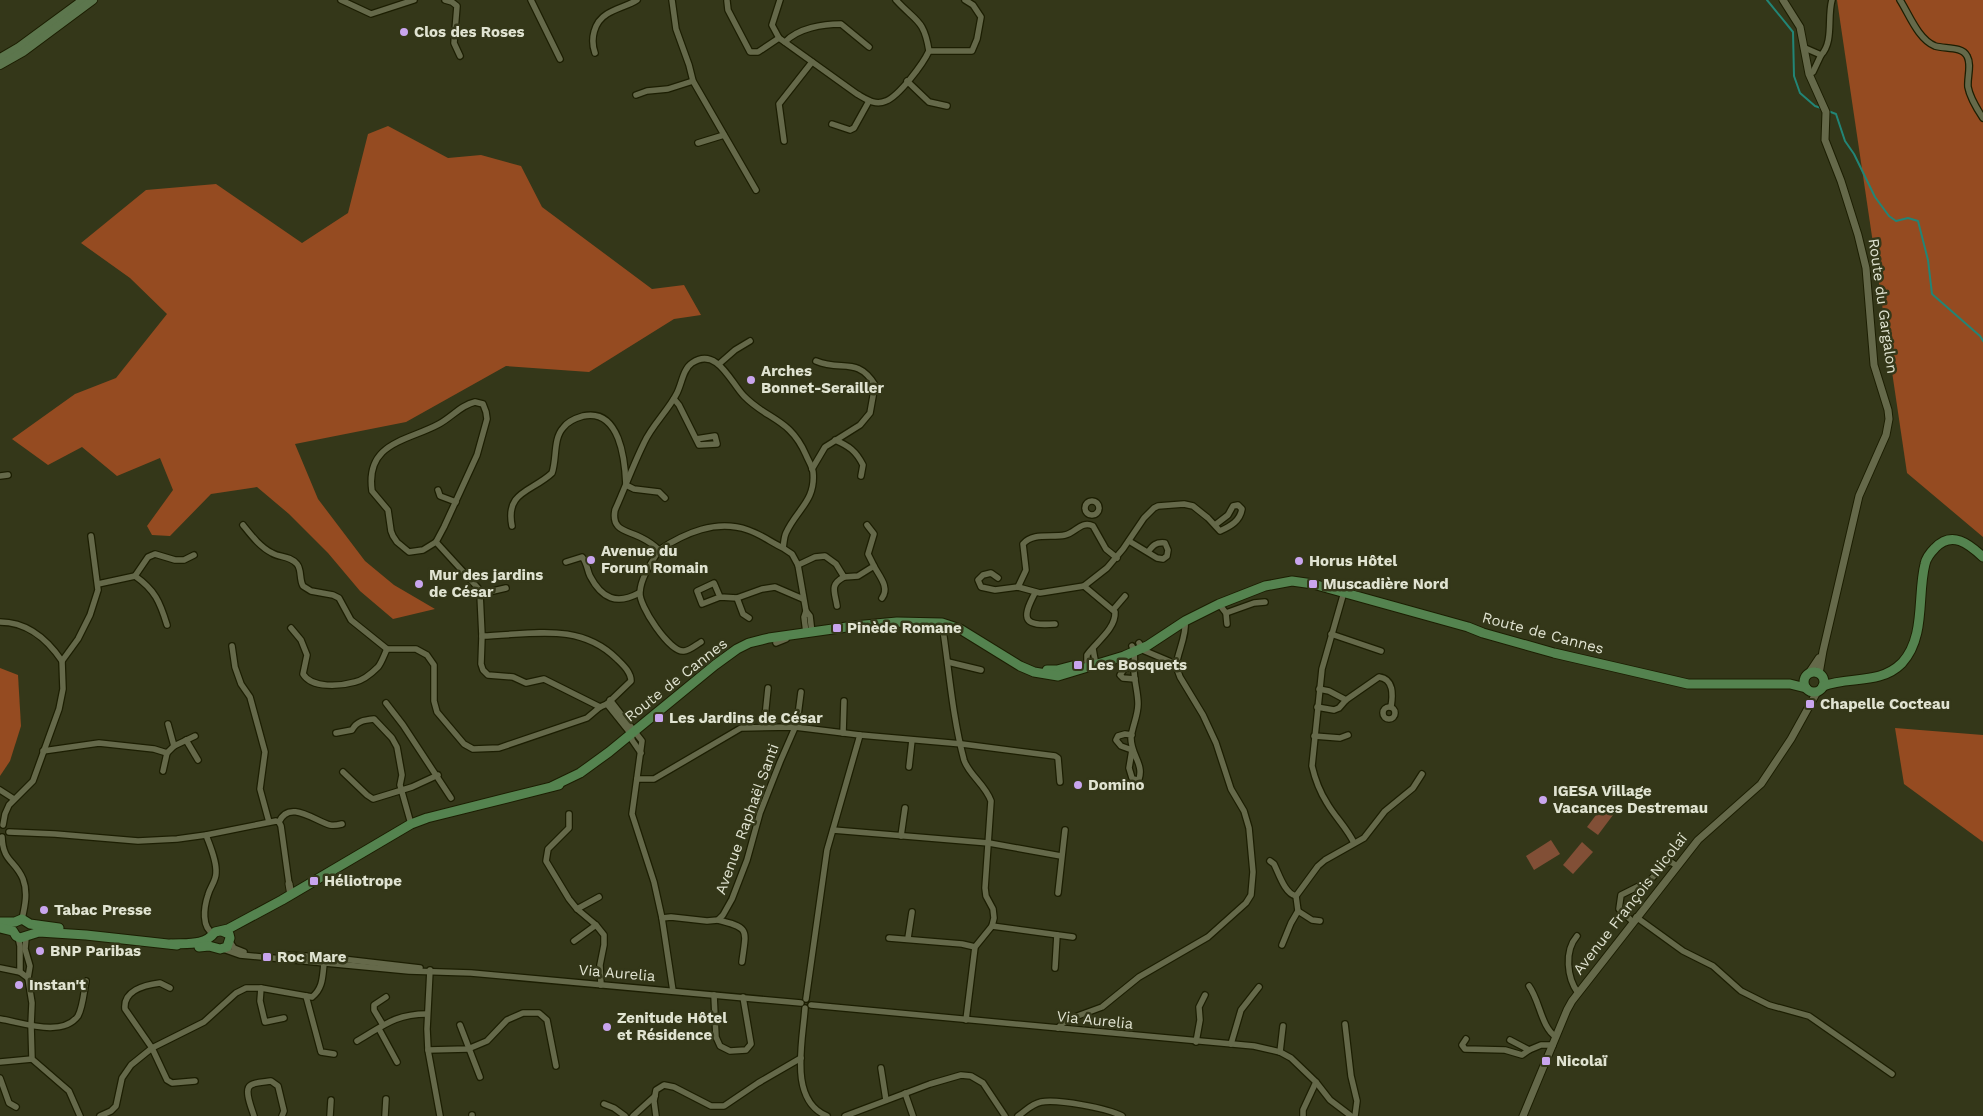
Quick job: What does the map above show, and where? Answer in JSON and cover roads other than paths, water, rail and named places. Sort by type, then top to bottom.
[{"type":"main road","points":[[0,58],[19,47],[83,0]]},
{"type":"main road","points":[[0,65],[23,52],[93,0]]},
{"type":"main road","name":"Route de Cannes","points":[[553,786],[587,768],[634,735],[652,716],[737,649],[749,643],[769,638],[876,624],[942,623],[960,629],[1020,666],[1034,672],[1047,675],[1066,674],[1106,662],[1137,649],[1186,620],[1219,604],[1265,586],[1285,581],[1300,582],[1344,592],[1554,653],[1688,684],[1716,685],[1851,681],[1873,679],[1887,673],[1902,663],[1910,652],[1919,617],[1925,563],[1939,544],[1950,539],[1958,539],[1966,542],[1983,557]]},
{"type":"main road","name":"Route de Cannes","points":[[86,935],[171,944],[217,939],[411,824],[582,777],[612,755],[721,665],[740,652],[776,643],[920,622]]},
{"type":"main road","points":[[810,633],[822,636]]},
{"type":"main road","name":"Route de Cannes","points":[[1007,657],[1047,670],[1092,662],[1137,649]]},
{"type":"main road","name":"Route de Cannes","points":[[217,939],[227,947],[238,929],[282,900]]},
{"type":"main road","points":[[0,922],[23,922],[55,927],[86,935]]},
{"type":"main road","points":[[21,935],[31,930],[23,922]]},
{"type":"main road","points":[[21,935],[23,922]]},
{"type":"main road","points":[[0,928],[21,935],[39,932],[86,935]]},
{"type":"main road","points":[[217,939],[229,934],[230,940]]},
{"type":"street","points":[[341,0],[371,14],[414,0]]},
{"type":"street","points":[[445,0],[452,2],[456,6],[454,43],[460,56]]},
{"type":"street","points":[[531,0],[560,59]]},
{"type":"street","points":[[595,53],[592,36],[600,21],[608,14],[637,0]]},
{"type":"street","points":[[672,0],[676,29],[693,81],[756,190]]},
{"type":"street","points":[[780,0],[772,25],[779,38],[869,101],[886,102],[907,81],[929,51],[924,28],[896,0]]},
{"type":"street","points":[[929,51],[972,51],[978,39],[981,17],[973,5],[966,0]]},
{"type":"street","name":"Route du Gargalon","points":[[1783,0],[1800,27],[1808,74],[1824,106],[1827,119],[1825,140],[1841,181],[1863,254],[1868,288],[1872,352],[1889,419],[1886,434],[1859,496],[1814,683]]},
{"type":"street","points":[[1808,74],[1813,72],[1828,44],[1829,9],[1832,0]]},
{"type":"street","points":[[1900,0],[1927,40],[1935,46],[1962,51],[1966,54],[1968,58],[1968,86],[1971,96],[1983,118]]},
{"type":"street","points":[[727,1],[728,10],[750,52],[758,52],[779,38]]},
{"type":"street","points":[[785,42],[789,38],[822,24],[841,24],[869,47]]},
{"type":"street","points":[[1804,48],[1821,55]]},
{"type":"street","points":[[784,141],[779,104],[812,62]]},
{"type":"street","points":[[636,95],[647,91],[668,89],[693,81]]},
{"type":"street","points":[[907,81],[929,102],[946,106]]},
{"type":"street","points":[[832,124],[850,130],[854,128],[869,101]]},
{"type":"street","points":[[698,143],[724,135]]},
{"type":"street","points":[[719,364],[735,350],[750,341]]},
{"type":"street","points":[[659,550],[643,538],[620,529],[613,518],[644,442],[674,399],[686,368],[700,360],[719,364],[744,397],[793,432],[801,444],[812,469],[814,484],[810,496],[786,534],[783,548]]},
{"type":"street","points":[[812,469],[825,447],[860,425],[870,413],[875,385],[861,369],[849,366],[828,366],[816,361]]},
{"type":"street","points":[[674,399],[696,439]]},
{"type":"street","points":[[475,402],[483,404],[487,419],[477,455],[436,542],[415,552],[409,552],[397,542],[391,531],[388,510],[385,504],[372,491],[372,471],[382,453],[392,443],[436,426],[466,404],[475,402]]},
{"type":"street","points":[[512,526],[509,512],[516,498],[552,473],[559,435],[563,427],[578,418],[589,415],[597,416],[606,421],[614,430],[622,446],[626,485]]},
{"type":"street","points":[[835,440],[850,447],[858,454],[863,465],[860,476]]},
{"type":"street","points":[[0,476],[8,475]]},
{"type":"street","points":[[626,485],[634,490],[659,492],[665,498]]},
{"type":"street","points":[[438,490],[440,496],[456,502]]},
{"type":"street","points":[[998,578],[992,573],[978,580],[981,587],[988,589],[1018,587],[1035,593],[1048,593],[1084,586],[1117,558],[1144,518],[1158,506],[1184,504],[1193,506],[1201,511],[1220,531],[1230,526],[1240,517],[1242,509],[1238,504],[1233,506],[1228,515],[1215,525]]},
{"type":"street","points":[[1090,524],[1092,515]]},
{"type":"street","points":[[1018,587],[1026,570],[1022,548],[1026,541],[1038,537],[1065,535],[1085,524],[1090,524],[1106,549],[1117,558]]},
{"type":"street","points":[[243,525],[271,553],[284,556],[295,562],[299,568],[303,586],[311,591],[333,594],[339,598],[351,620],[387,649],[416,649],[427,655],[434,666],[434,701],[437,712],[464,744],[474,749],[500,748],[587,718],[609,702],[631,681],[631,677],[624,667],[614,657],[590,641],[576,635],[562,633],[482,636]]},
{"type":"street","points":[[701,642],[684,651],[677,650],[650,619],[643,607],[640,593],[650,566],[659,550],[676,539],[694,531],[716,526],[734,526],[749,530],[783,548],[792,554],[798,565],[803,599],[810,616],[810,633],[783,639],[776,643]]},
{"type":"street","points":[[867,526],[874,534],[868,554],[885,585],[885,594],[882,598]]},
{"type":"street","points":[[62,661],[78,639],[90,615],[98,590],[91,536]]},
{"type":"street","points":[[436,542],[478,588],[480,594],[481,664],[483,670],[488,675],[513,678],[526,683],[544,678],[600,707]]},
{"type":"street","points":[[1129,542],[1148,552]]},
{"type":"street","points":[[98,584],[135,576],[148,557],[155,554],[176,560],[184,560],[194,555]]},
{"type":"street","points":[[798,565],[814,557],[825,556],[836,564],[844,577]]},
{"type":"street","points":[[566,562],[582,557],[585,560],[590,577],[611,598],[616,600],[624,599],[640,593]]},
{"type":"street","points":[[837,606],[834,585],[836,581],[844,577],[858,576],[874,566]]},
{"type":"street","points":[[135,576],[146,584],[160,602],[167,625]]},
{"type":"street","points":[[1084,586],[1087,591],[1113,610]]},
{"type":"street","points":[[720,597],[737,598],[762,589],[775,587],[803,599]]},
{"type":"street","points":[[480,594],[506,588]]},
{"type":"street","points":[[1344,592],[1330,634],[1319,689],[1312,766],[1315,780],[1327,803],[1354,843]]},
{"type":"street","points":[[1035,593],[1028,605],[1026,616],[1030,622],[1036,625],[1055,624]]},
{"type":"street","points":[[1092,662],[1094,649],[1114,620],[1113,610],[1125,596]]},
{"type":"street","points":[[737,598],[743,614],[749,618]]},
{"type":"street","points":[[1226,613],[1254,603],[1265,602]]},
{"type":"street","points":[[1219,604],[1226,613],[1227,624]]},
{"type":"street","points":[[1176,666],[1186,620]]},
{"type":"street","points":[[0,622],[22,626],[40,634],[62,661],[63,689],[58,709],[33,781],[14,799],[4,814],[2,826],[8,827],[9,832]]},
{"type":"street","points":[[942,623],[962,744],[968,768],[985,788],[991,801],[985,888],[986,896],[993,909],[992,926],[975,947],[966,1020]]},
{"type":"street","points":[[291,628],[301,640],[306,655],[303,674],[308,680],[319,683],[341,684],[362,679],[380,665],[387,649]]},
{"type":"street","points":[[1330,634],[1382,652]]},
{"type":"street","points":[[232,646],[235,667],[241,684],[250,697],[265,752],[260,789],[270,822]]},
{"type":"street","points":[[1058,1028],[1072,1018],[1102,1007],[1146,973],[1208,937],[1246,903],[1251,895],[1254,872],[1251,839],[1244,810],[1232,789],[1216,743],[1203,715],[1180,677],[1176,666],[1172,662],[1137,649],[1134,666],[1138,706],[1132,735],[1132,750],[1121,746],[1116,740],[1118,736],[1132,735]]},
{"type":"street","points":[[948,662],[981,670]]},
{"type":"street","points":[[1066,674],[1092,662],[1106,662]]},
{"type":"street","points":[[1134,666],[1125,668],[1120,675],[1123,678],[1135,679]]},
{"type":"street","points":[[1317,707],[1334,710],[1339,708],[1346,700],[1379,677],[1386,678],[1390,683],[1392,694],[1391,707]]},
{"type":"street","name":"Avenue François Nicolaï","points":[[1523,1116],[1567,1010],[1578,993],[1634,919],[1698,840],[1761,784],[1791,739],[1808,708],[1814,683]]},
{"type":"street","points":[[764,727],[768,688]]},
{"type":"street","points":[[1319,689],[1329,691],[1346,700]]},
{"type":"street","name":"Avenue Raphaël Santi","points":[[718,920],[732,899],[747,860],[760,813],[797,723],[802,692]]},
{"type":"street","points":[[842,733],[844,701]]},
{"type":"street","points":[[609,702],[634,735],[641,754],[632,814],[654,882],[662,918],[673,991]]},
{"type":"street","points":[[386,703],[438,776],[451,798]]},
{"type":"street","points":[[336,733],[352,730],[355,724],[364,720],[374,719],[392,738],[400,757],[402,790],[411,824]]},
{"type":"street","points":[[168,724],[174,746]]},
{"type":"street","points":[[636,779],[654,779],[741,728],[764,727],[795,728],[962,744],[1055,756],[1058,758],[1060,782]]},
{"type":"street","points":[[822,1115],[814,1109],[806,1098],[801,1080],[806,1004],[827,850],[860,735]]},
{"type":"street","points":[[1314,736],[1340,738],[1348,735]]},
{"type":"street","points":[[163,770],[167,753],[174,746],[195,736]]},
{"type":"street","points":[[47,739],[59,747]]},
{"type":"street","points":[[186,740],[198,760]]},
{"type":"street","points":[[909,767],[912,740]]},
{"type":"street","points":[[43,751],[59,747],[99,743],[154,749],[167,753]]},
{"type":"street","points":[[343,772],[373,799],[422,784],[438,776]]},
{"type":"street","points":[[1320,921],[1312,920],[1298,911],[1296,896],[1318,866],[1364,838],[1385,811],[1413,788],[1422,774]]},
{"type":"street","points":[[0,790],[14,799]]},
{"type":"street","points":[[901,836],[905,808]]},
{"type":"street","points":[[291,895],[279,822],[281,817],[290,812],[309,814],[332,825],[342,824]]},
{"type":"street","points":[[569,814],[569,828],[548,849],[546,861],[576,908],[596,924],[604,935],[600,965],[600,985]]},
{"type":"street","points":[[23,922],[26,891],[23,879],[7,858],[1,836],[9,832],[138,841],[177,839],[279,822]]},
{"type":"street","points":[[833,830],[989,843],[1061,856]]},
{"type":"street","points":[[1058,893],[1065,830]]},
{"type":"street","points":[[206,835],[216,871],[215,880],[208,895],[205,922],[207,930],[217,939]]},
{"type":"street","points":[[0,859],[7,858]]},
{"type":"street","points":[[1270,861],[1274,864],[1288,892],[1292,896],[1296,896]]},
{"type":"street","points":[[1677,866],[1671,862],[1667,863],[1649,882],[1621,895],[1619,908],[1683,951],[1713,966],[1741,991],[1768,1005],[1808,1016],[1892,1074]]},
{"type":"street","points":[[576,908],[598,897]]},
{"type":"street","points":[[1282,946],[1298,911]]},
{"type":"street","points":[[908,938],[912,912]]},
{"type":"street","points":[[662,918],[718,920],[738,925],[744,929],[745,935],[742,962]]},
{"type":"street","points":[[574,941],[596,924]]},
{"type":"street","points":[[992,926],[1073,937]]},
{"type":"street","points":[[20,972],[21,935]]},
{"type":"street","points":[[21,935],[30,966],[28,978],[32,1003],[32,1059],[68,1091],[81,1115]]},
{"type":"street","points":[[1055,968],[1057,935]]},
{"type":"street","points":[[1577,936],[1571,942],[1568,953],[1570,974],[1578,993]]},
{"type":"street","points":[[889,938],[908,938],[975,947]]},
{"type":"street","name":"Via Aurelia","points":[[217,939],[240,955],[324,960]]},
{"type":"street","name":"Via Aurelia","points":[[230,940],[234,948],[243,952],[409,971],[430,970],[743,997],[966,1020],[1254,1046],[1280,1052],[1291,1058],[1316,1082],[1330,1100],[1353,1116]]},
{"type":"street","points":[[100,1116],[111,1111],[116,1106],[120,1084],[125,1072],[152,1048],[204,1022],[236,992],[246,988],[261,988],[312,997],[318,993],[322,985],[324,960]]},
{"type":"street","points":[[0,968],[20,972],[28,978]]},
{"type":"street","points":[[430,970],[426,1014],[428,1050],[440,1116]]},
{"type":"street","points":[[0,1019],[31,1025],[40,1029],[61,1026],[70,1022],[78,1015],[86,981]]},
{"type":"street","points":[[170,988],[160,983],[152,984],[132,993],[124,1002],[125,1009],[152,1048],[167,1080],[172,1083],[195,1081]]},
{"type":"street","points":[[1530,986],[1550,1033],[1556,1037]]},
{"type":"street","points":[[1231,1044],[1240,1010],[1259,987]]},
{"type":"street","points":[[261,988],[260,1001],[265,1022],[284,1018]]},
{"type":"street","points":[[714,995],[716,1037],[720,1046],[730,1052],[746,1050],[751,1044],[743,997]]},
{"type":"street","points":[[1196,1042],[1200,1020],[1199,1007],[1205,995]]},
{"type":"street","points":[[306,996],[321,1052],[334,1054]]},
{"type":"street","points":[[386,997],[374,1005],[374,1010],[397,1062]]},
{"type":"street","points":[[428,1050],[468,1049],[487,1042],[508,1020],[523,1013],[539,1013],[547,1020],[556,1066]]},
{"type":"street","points":[[357,1041],[406,1015],[426,1014]]},
{"type":"street","points":[[1346,1024],[1351,1076],[1357,1101],[1353,1116]]},
{"type":"street","points":[[460,1025],[480,1077]]},
{"type":"street","points":[[1280,1052],[1283,1026]]},
{"type":"street","points":[[1466,1039],[1462,1045],[1465,1049],[1505,1050],[1522,1055],[1541,1045],[1553,1046]]},
{"type":"street","points":[[1510,1040],[1529,1050]]},
{"type":"street","points":[[656,1116],[656,1090],[664,1084],[674,1087],[711,1106],[724,1106],[758,1083],[802,1058]]},
{"type":"street","points":[[0,1062],[32,1059]]},
{"type":"street","points":[[881,1068],[886,1100]]},
{"type":"street","points":[[846,1116],[953,1077],[971,1076],[986,1086],[1005,1116]]},
{"type":"street","points":[[0,1078],[9,1103],[16,1107]]},
{"type":"street","points":[[254,1116],[247,1092],[248,1087],[251,1084],[271,1081],[278,1086],[284,1111],[282,1116]]},
{"type":"street","points":[[1303,1116],[1303,1110],[1316,1082]]},
{"type":"street","points":[[905,1093],[913,1116]]},
{"type":"street","points":[[634,1116],[655,1096]]},
{"type":"street","points":[[386,1099],[386,1116]]},
{"type":"street","points":[[330,1116],[331,1100]]},
{"type":"street","points":[[1018,1116],[1031,1105],[1042,1102],[1073,1104],[1113,1112],[1122,1116]]},
{"type":"street","points":[[604,1104],[625,1116]]},
{"type":"waterway","points":[[1767,0],[1793,32],[1794,76],[1800,93],[1815,106],[1821,108]]},
{"type":"waterway","points":[[1828,111],[1836,114],[1845,141],[1854,154],[1875,197],[1889,216],[1896,221],[1908,218],[1918,221],[1928,260],[1932,294],[1980,336],[1983,341]]},
{"type":"place","name":"Clos des Roses","points":[[404,32]]},
{"type":"place","name":"Arches Bonnet-Serailler","points":[[751,380]]},
{"type":"place","name":"Avenue du Forum Romain","points":[[591,560]]},
{"type":"place","name":"Horus Hôtel","points":[[1299,561]]},
{"type":"place","name":"Mur des jardins de César","points":[[419,584]]},
{"type":"place","name":"Muscadière Nord","points":[[1313,584]]},
{"type":"place","name":"Pinède Romane","points":[[837,628]]},
{"type":"place","name":"Les Bosquets","points":[[1078,665]]},
{"type":"place","name":"Chapelle Cocteau","points":[[1810,704]]},
{"type":"place","name":"Les Jardins de César","points":[[659,718]]},
{"type":"place","name":"Domino","points":[[1078,785]]},
{"type":"place","name":"IGESA Village Vacances Destremau","points":[[1543,800]]},
{"type":"place","name":"Héliotrope","points":[[314,881]]},
{"type":"place","name":"Tabac Presse","points":[[44,910]]},
{"type":"place","name":"BNP Paribas","points":[[40,951]]},
{"type":"place","name":"Roc Mare","points":[[267,957]]},
{"type":"place","name":"Instan't","points":[[19,985]]},
{"type":"place","name":"Zenitude Hôtel et Résidence","points":[[607,1027]]},
{"type":"place","name":"Nicolaï","points":[[1546,1061]]}]
